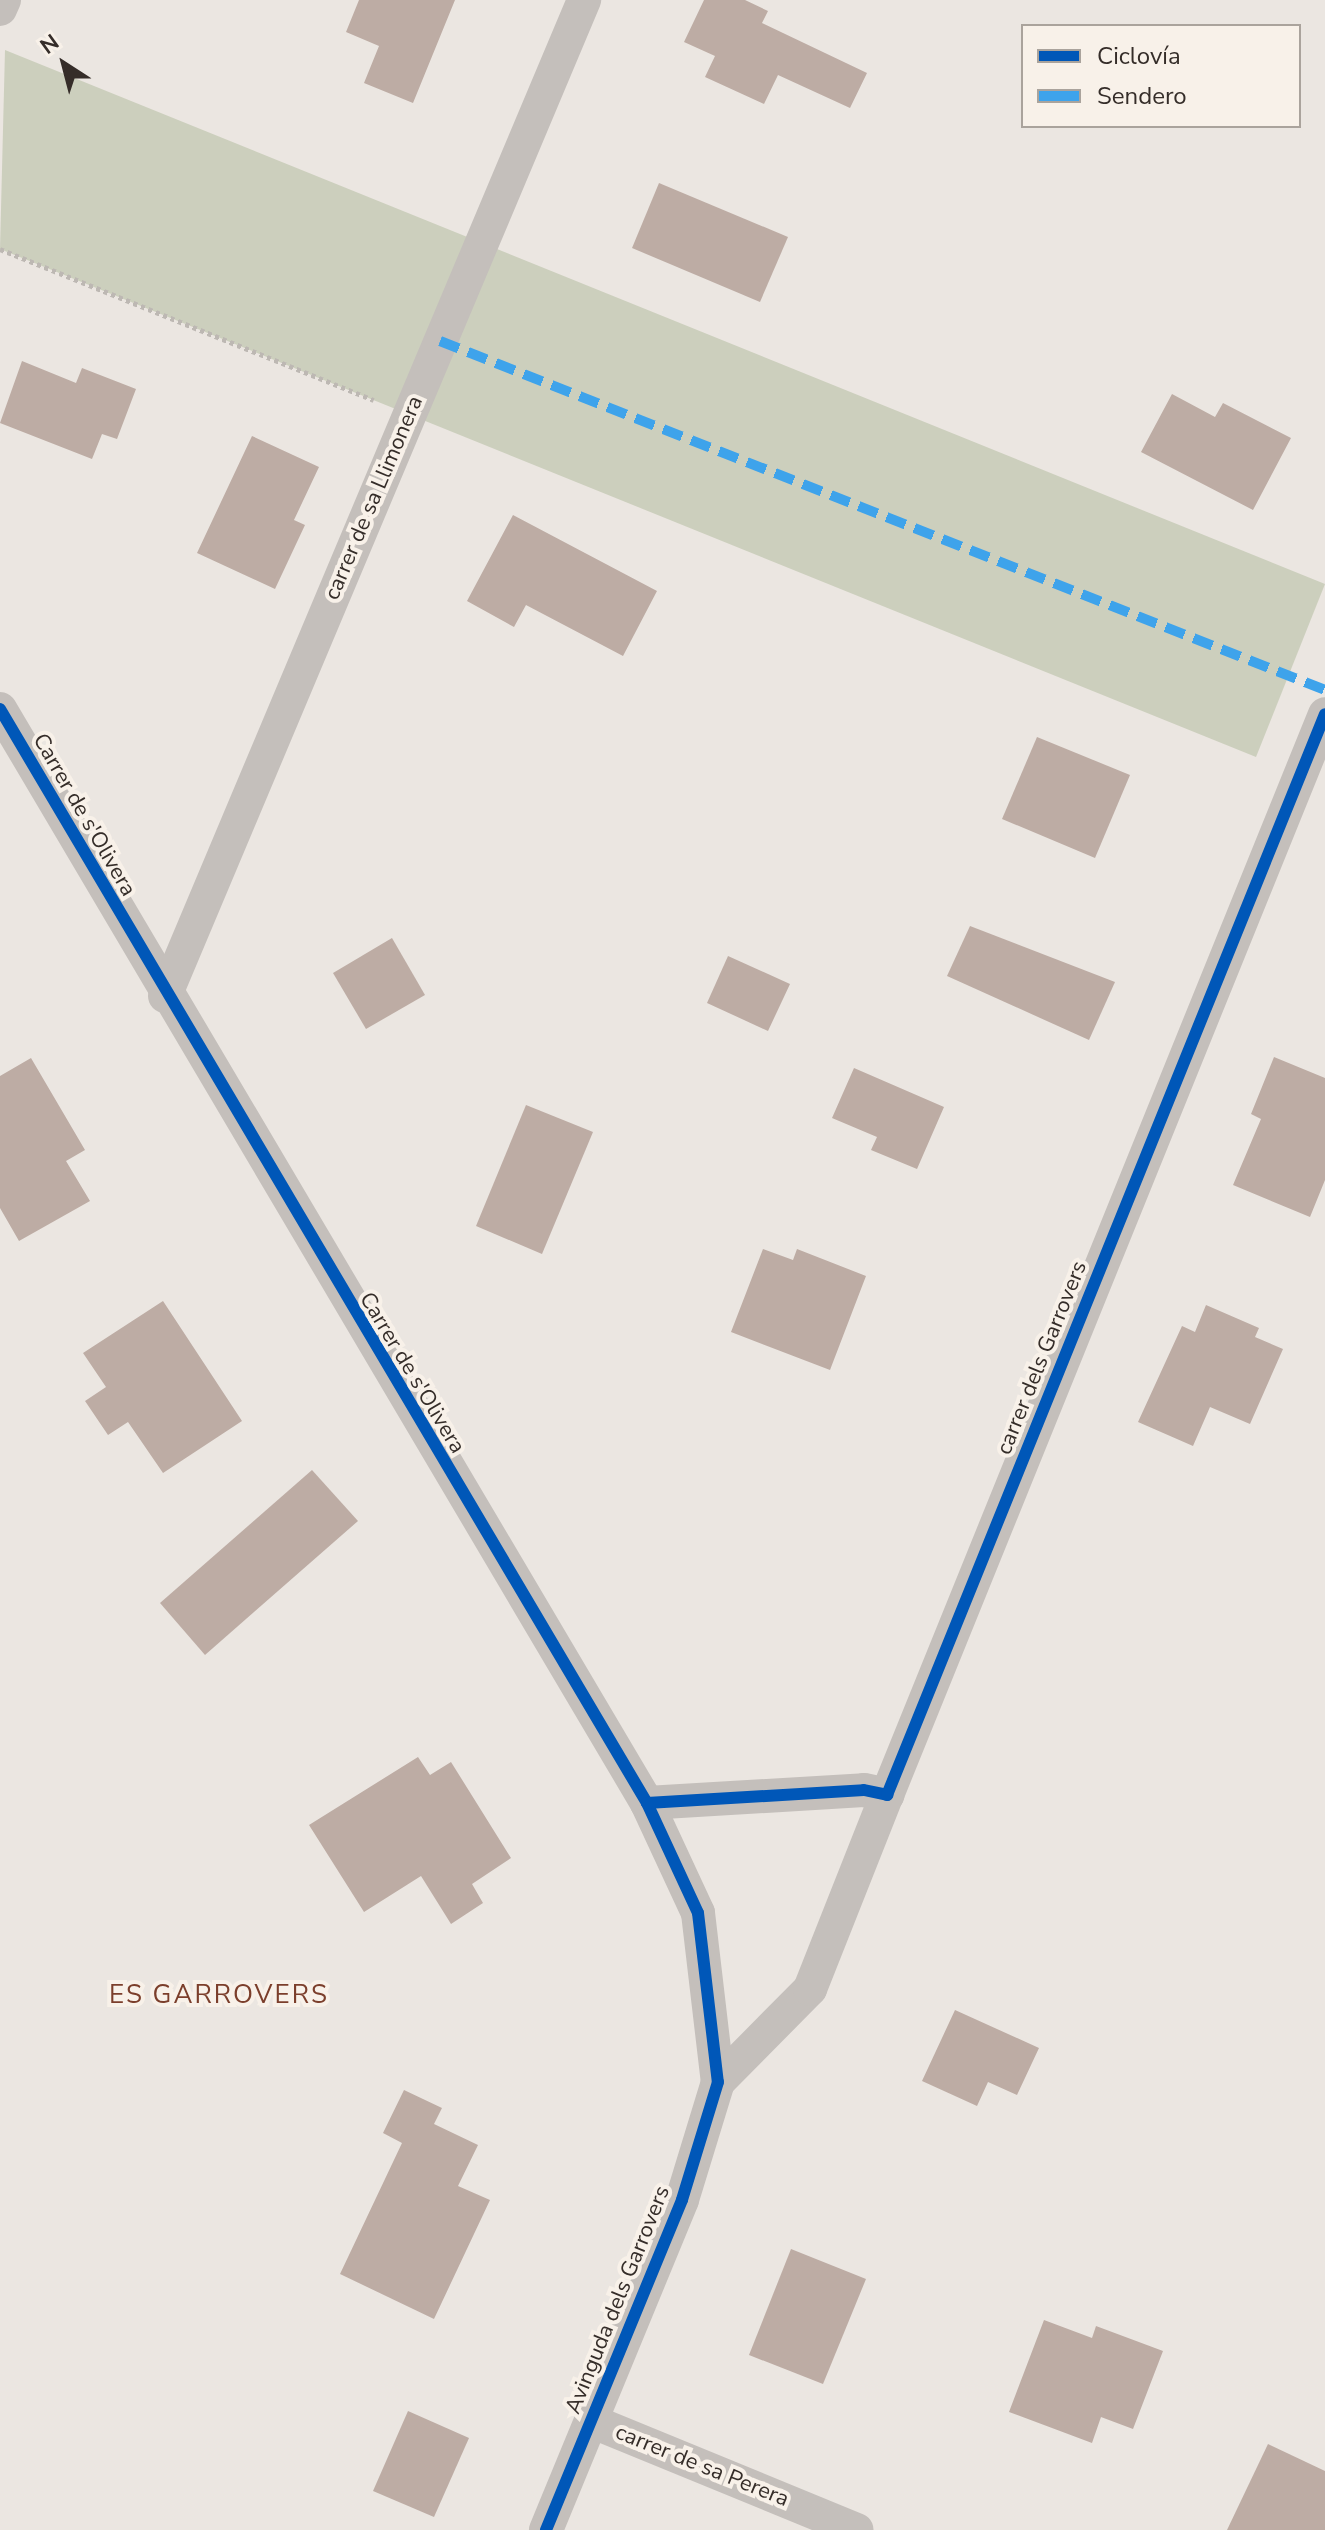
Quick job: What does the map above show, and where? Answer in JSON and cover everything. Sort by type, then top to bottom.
[{"type":"street","points":[[0,9],[4,0]]},
{"type":"street","name":"carrer de sa Llimonera","points":[[165,996],[584,0]]},
{"type":"street","name":"Carrer de s'Olivera","points":[[0,709],[165,996],[647,1803],[698,1913],[718,2082]]},
{"type":"street","name":"carrer dels Garrovers","points":[[718,2082],[810,1989],[1325,714]]},
{"type":"street","points":[[647,1803],[864,1790],[887,1795]]},
{"type":"street","name":"Avinguda dels Garrovers","points":[[546,2530],[682,2200],[718,2082]]},
{"type":"street","name":"carrer de sa Perera","points":[[591,2421],[857,2530]]},
{"type":"path","points":[[0,249],[409,414]]},
{"type":"green space","points":[[5,50],[1325,584],[1256,757],[0,249]]},
{"type":"building","points":[[359,0],[455,0],[413,103],[364,83],[379,46],[346,32]]},
{"type":"building","points":[[704,0],[745,0],[768,11],[762,23],[867,73],[850,108],[778,75],[764,104],[705,77],[715,56],[684,42]]},
{"type":"building","points":[[659,183],[788,237],[760,302],[632,248]]},
{"type":"building","points":[[22,361],[76,383],[82,368],[136,389],[117,439],[102,434],[92,459],[0,423]]},
{"type":"building","points":[[1172,394],[1215,417],[1223,403],[1291,438],[1253,510],[1141,452]]},
{"type":"building","points":[[252,436],[319,467],[294,520],[305,525],[275,589],[197,553]]},
{"type":"building","points":[[513,515],[657,591],[623,656],[526,605],[514,627],[467,601]]},
{"type":"building","points":[[1037,737],[1130,775],[1095,858],[1002,819]]},
{"type":"building","points":[[970,926],[1115,982],[1089,1040],[947,976]]},
{"type":"building","points":[[392,938],[425,995],[366,1029],[333,973]]},
{"type":"building","points":[[728,956],[790,984],[768,1031],[707,1003]]},
{"type":"building","points":[[1274,1057],[1325,1078],[1325,1180],[1310,1217],[1233,1185],[1261,1119],[1251,1114]]},
{"type":"building","points":[[31,1058],[85,1150],[66,1161],[90,1201],[19,1241],[0,1208],[0,1076]]},
{"type":"building","points":[[854,1068],[944,1107],[917,1169],[871,1150],[877,1137],[832,1118]]},
{"type":"building","points":[[526,1105],[593,1132],[542,1254],[476,1226]]},
{"type":"building","points":[[763,1249],[793,1260],[797,1249],[866,1276],[830,1370],[731,1332]]},
{"type":"building","points":[[163,1301],[242,1421],[163,1473],[128,1422],[108,1435],[85,1401],[106,1387],[83,1353]]},
{"type":"building","points":[[1206,1305],[1259,1328],[1255,1337],[1283,1349],[1250,1424],[1210,1407],[1193,1446],[1138,1422],[1182,1326],[1195,1332]]},
{"type":"building","points":[[312,1470],[358,1521],[205,1655],[160,1603]]},
{"type":"building","points":[[418,1757],[430,1775],[451,1762],[511,1858],[472,1884],[483,1903],[451,1924],[421,1876],[364,1912],[309,1825]]},
{"type":"building","points":[[955,2010],[1039,2048],[1017,2095],[988,2082],[977,2106],[922,2081]]},
{"type":"building","points":[[404,2090],[442,2108],[434,2124],[478,2145],[458,2186],[490,2200],[434,2319],[340,2274],[402,2143],[383,2133]]},
{"type":"building","points":[[791,2249],[866,2279],[823,2384],[749,2355]]},
{"type":"building","points":[[1044,2320],[1092,2338],[1096,2326],[1163,2351],[1133,2429],[1101,2417],[1092,2443],[1009,2412]]},
{"type":"building","points":[[408,2411],[469,2438],[434,2517],[373,2491]]},
{"type":"building","points":[[1268,2444],[1325,2471],[1325,2530],[1227,2530]]},
{"type":"marked path","points":[[440,341],[1325,690]]},
{"type":"cycle path","points":[[0,709],[647,1803],[698,1913],[718,2082],[682,2200],[546,2530]]},
{"type":"cycle path","points":[[647,1803],[864,1790],[887,1795],[1325,714]]},
{"type":"district","name":"ES GARROVERS","points":[[219,1995]]}]
